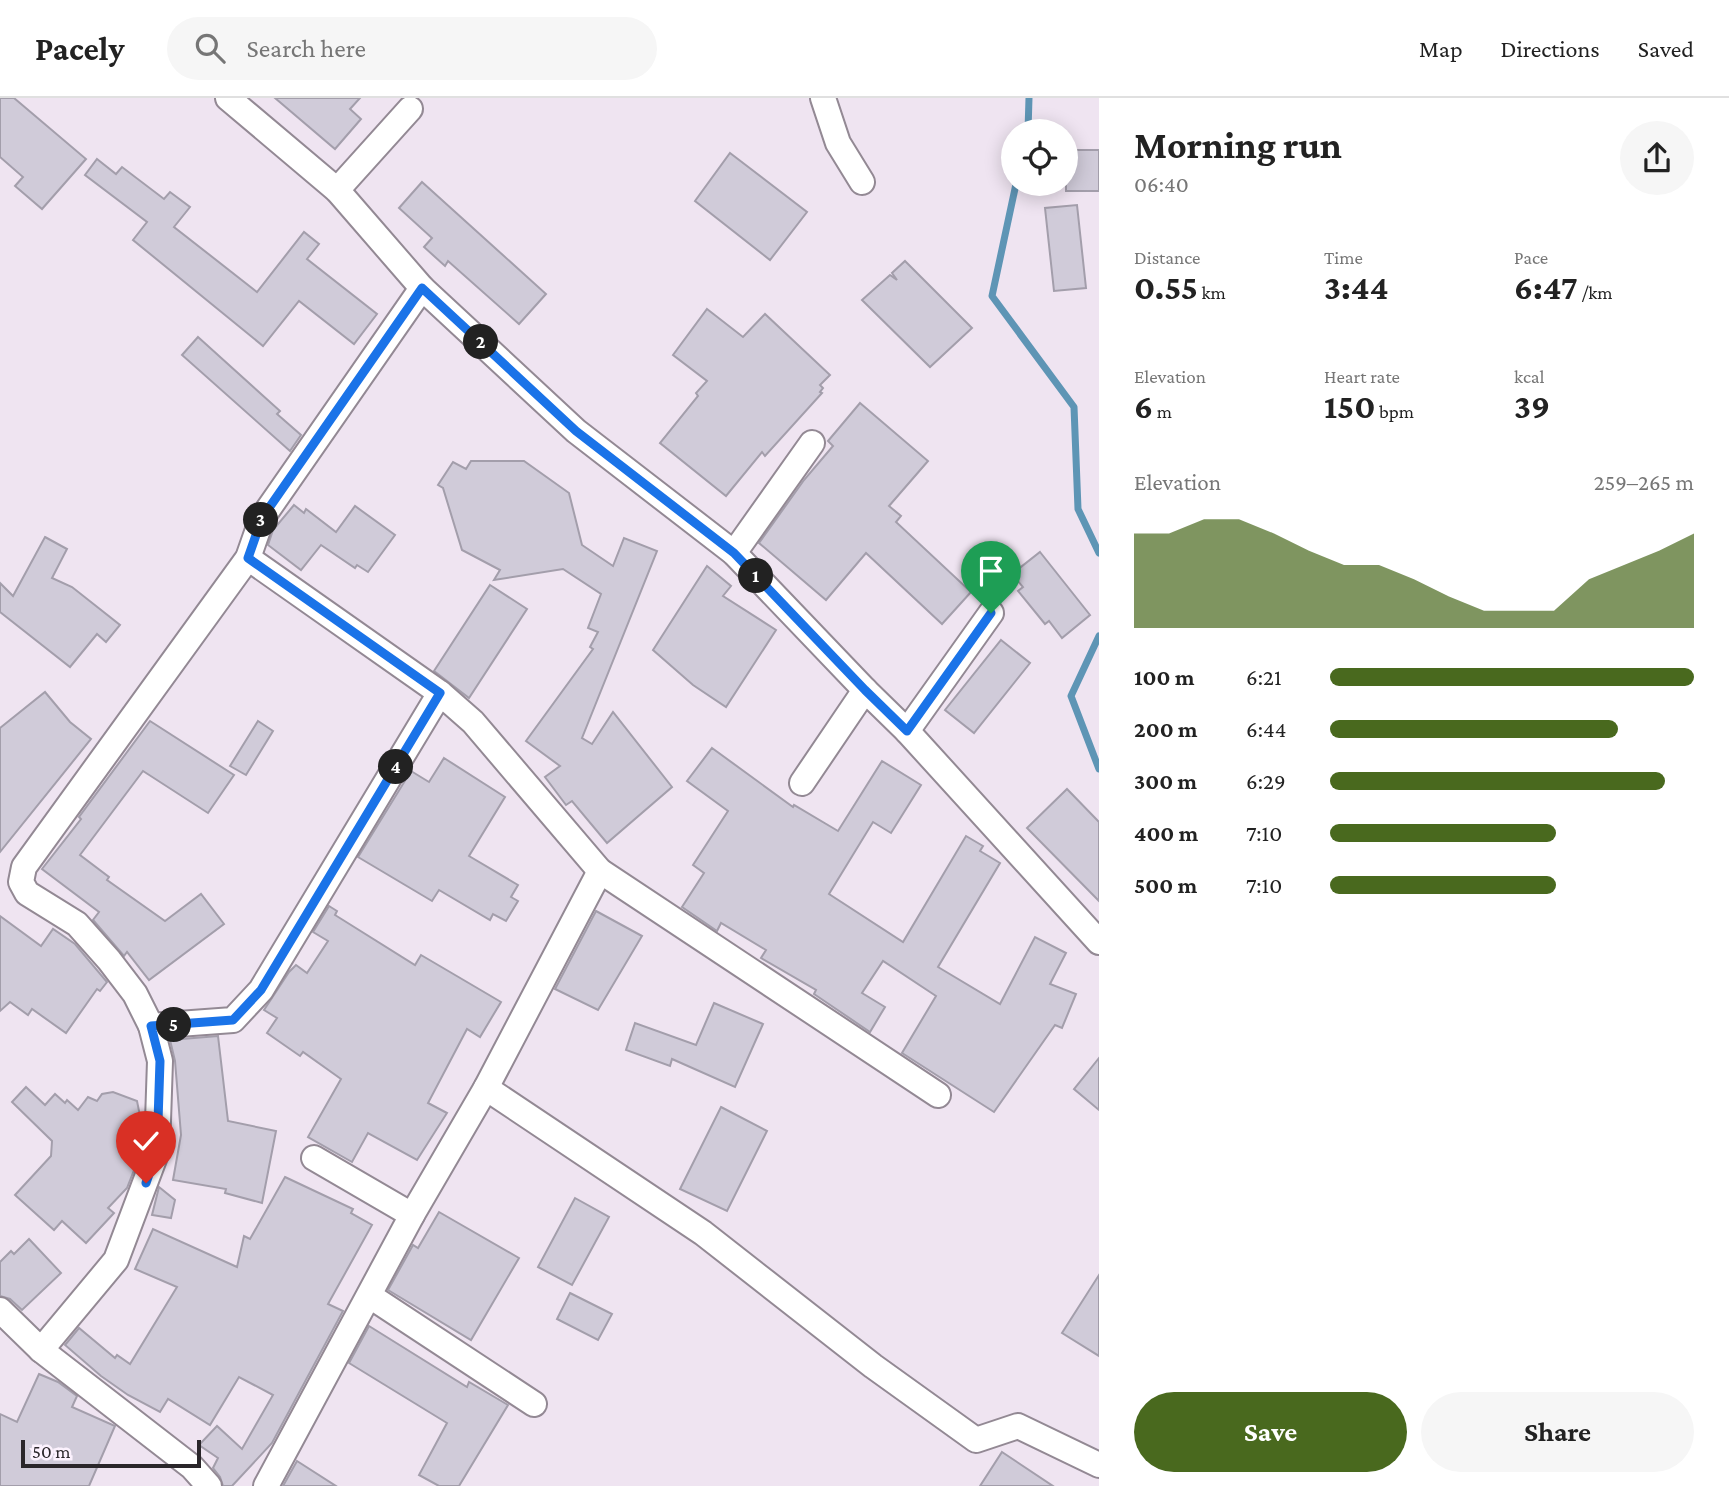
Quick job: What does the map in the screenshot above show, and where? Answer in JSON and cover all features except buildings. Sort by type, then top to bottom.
[{"type":"street","points":[[228,98],[337,190],[422,288],[576,431],[734,553],[907,731],[1099,942]]},
{"type":"street","points":[[823,98],[838,143],[862,183]]},
{"type":"street","points":[[337,190],[410,108]]},
{"type":"street","points":[[41,1350],[116,1260],[157,1151],[160,1061],[151,1026],[135,994],[76,924],[27,892],[20,882],[24,867],[248,558],[262,518],[422,288]]},
{"type":"street","points":[[734,553],[812,443]]},
{"type":"street","points":[[248,558],[440,693],[473,722],[600,871],[938,1095]]},
{"type":"street","points":[[907,731],[991,613]]},
{"type":"street","points":[[802,783],[865,690]]},
{"type":"street","points":[[151,1026],[233,1020],[261,990],[440,693]]},
{"type":"street","points":[[266,1486],[412,1215],[486,1087],[600,871]]},
{"type":"street","points":[[486,1087],[703,1233],[873,1366],[976,1440],[1018,1426],[1099,1465]]},
{"type":"street","points":[[314,1158],[412,1215]]},
{"type":"street","points":[[370,1296],[534,1404]]},
{"type":"street","points":[[0,1310],[41,1350],[187,1476],[209,1486]]},
{"type":"waterway","points":[[1028,119],[1029,98]]},
{"type":"waterway","points":[[1013,196],[992,296],[1074,407],[1078,509],[1099,553]]},
{"type":"waterway","points":[[1099,636],[1071,696],[1099,769]]},
{"type":"route","points":[[146,1183],[157,1151],[160,1061],[151,1026],[233,1020],[261,990],[440,693],[248,558],[262,518],[422,288],[576,431],[734,553],[907,731],[991,613]]}]
